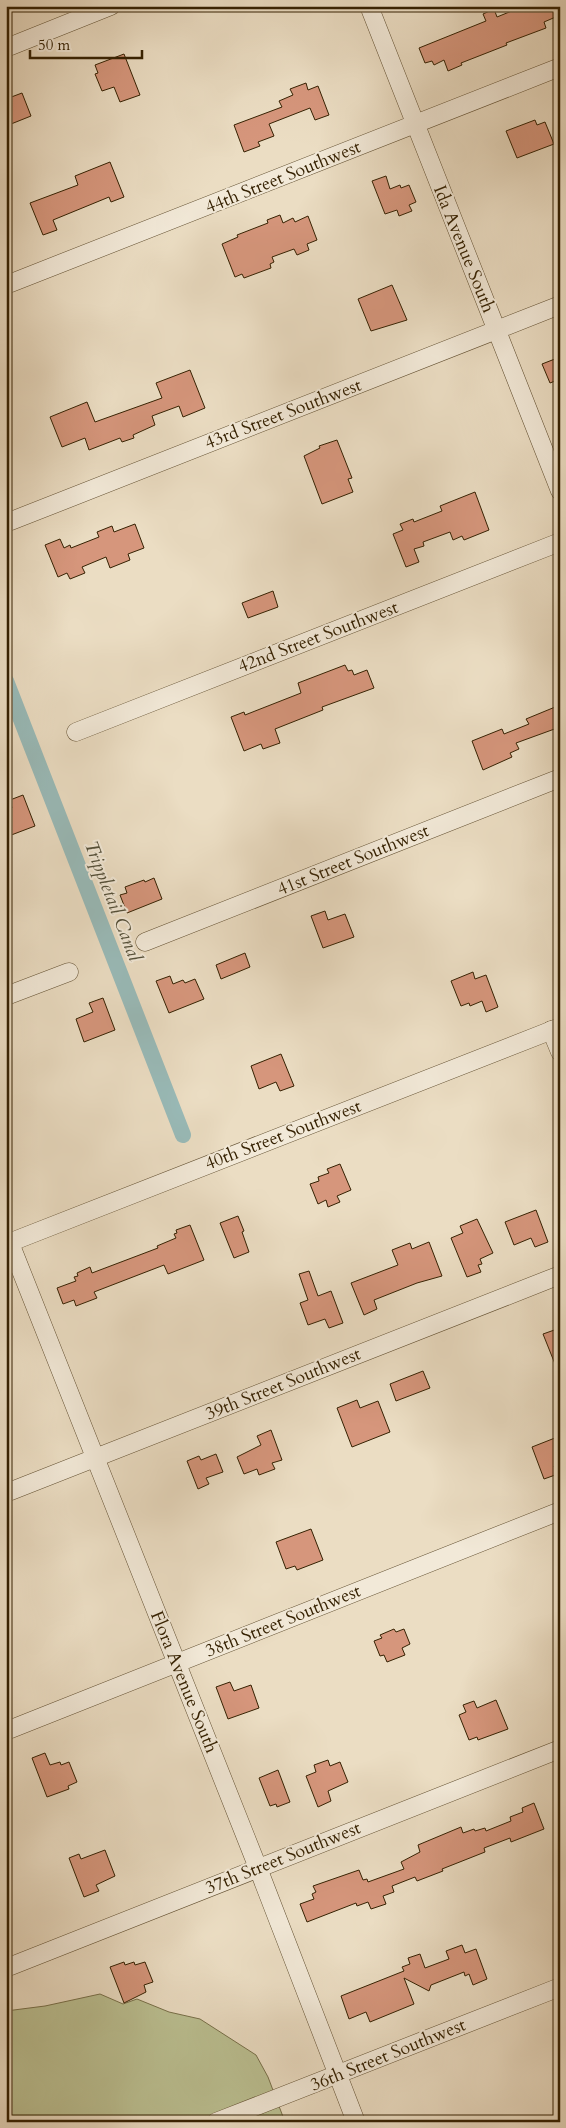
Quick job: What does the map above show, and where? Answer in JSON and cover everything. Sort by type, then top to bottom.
[{"type":"street","points":[[6,48],[111,6]]},
{"type":"street","name":"Ida Avenue South","points":[[369,6],[560,491]]},
{"type":"street","name":"44th Street Southwest","points":[[6,286],[560,67]]},
{"type":"street","name":"43rd Street Southwest","points":[[6,523],[560,305]]},
{"type":"street","name":"42nd Street Southwest","points":[[76,732],[560,542]]},
{"type":"street","name":"41st Street Southwest","points":[[145,942],[560,778]]},
{"type":"street","points":[[6,996],[69,972]]},
{"type":"street","points":[[556,1029],[560,1052]]},
{"type":"street","name":"40th Street Southwest","points":[[8,1243],[556,1029]]},
{"type":"street","name":"Flora Avenue South","points":[[8,1243],[258,1868],[356,2122]]},
{"type":"street","name":"39th Street Southwest","points":[[6,1493],[560,1275]]},
{"type":"street","name":"38th Street Southwest","points":[[6,1731],[560,1511]]},
{"type":"street","name":"37th Street Southwest","points":[[6,1968],[560,1749]]},
{"type":"street","name":"36th Street Southwest","points":[[216,2122],[560,1987]]},
{"type":"green space","points":[[100,1994],[123,2004],[137,1999],[169,2012],[200,2019],[256,2055],[268,2077],[285,2122],[6,2122],[6,2011],[45,2006]]},
{"type":"building","points":[[524,6],[554,6],[558,16],[544,22],[546,28],[506,43],[507,45],[461,63],[462,65],[448,71],[444,60],[434,65],[432,61],[425,63],[419,48],[486,21],[483,14],[494,9],[497,17]]},
{"type":"building","points":[[124,54],[140,95],[120,102],[114,87],[102,91],[95,74],[98,73],[95,65]]},
{"type":"building","points":[[306,83],[308,90],[318,86],[329,115],[315,120],[310,108],[269,124],[274,136],[258,142],[260,146],[244,152],[234,125],[282,107],[279,101],[293,95],[290,89]]},
{"type":"building","points":[[22,93],[31,116],[6,126],[6,99]]},
{"type":"building","points":[[535,120],[537,125],[545,122],[554,144],[517,158],[506,131]]},
{"type":"building","points":[[110,162],[124,197],[111,202],[109,197],[53,220],[57,230],[43,235],[30,203],[78,185],[75,176]]},
{"type":"building","points":[[386,176],[390,189],[400,185],[401,188],[409,185],[416,202],[409,205],[412,211],[399,216],[397,210],[385,214],[372,181]]},
{"type":"building","points":[[280,215],[283,223],[293,218],[295,222],[308,216],[317,240],[307,244],[309,250],[297,255],[294,249],[272,257],[274,262],[270,264],[271,268],[244,278],[242,274],[235,277],[222,244],[238,237],[237,235],[268,223],[267,220]]},
{"type":"building","points":[[392,285],[407,320],[371,331],[358,299]]},
{"type":"building","points":[[560,357],[560,379],[550,383],[542,364]]},
{"type":"building","points":[[190,370],[205,408],[183,417],[179,406],[152,416],[155,425],[133,435],[134,438],[122,442],[120,438],[89,450],[85,438],[62,447],[50,417],[87,402],[95,422],[162,398],[156,383]]},
{"type":"building","points":[[337,440],[352,478],[348,479],[353,492],[322,504],[304,456],[320,448],[319,446]]},
{"type":"building","points":[[475,492],[489,530],[464,540],[462,536],[453,540],[450,532],[423,542],[424,546],[414,549],[419,562],[406,567],[393,534],[403,530],[400,524],[413,519],[414,522],[442,511],[440,506]]},
{"type":"building","points":[[135,524],[144,548],[128,554],[130,560],[110,568],[106,557],[82,567],[85,573],[70,579],[67,573],[58,577],[45,545],[60,539],[64,548],[70,545],[71,548],[99,537],[97,532],[112,526],[114,532]]},
{"type":"building","points":[[273,591],[278,607],[248,618],[242,603]]},
{"type":"building","points":[[345,665],[348,671],[352,670],[354,675],[367,670],[374,688],[322,707],[323,710],[275,729],[280,743],[263,749],[261,744],[244,751],[231,717],[244,712],[245,715],[301,693],[298,683]]},
{"type":"building","points":[[560,705],[560,727],[516,743],[519,749],[510,753],[512,757],[483,770],[472,741],[502,729],[504,734],[529,724],[526,719]]},
{"type":"building","points":[[23,795],[35,826],[6,837],[6,810],[12,808],[10,800]]},
{"type":"building","points":[[154,878],[162,899],[127,913],[120,895],[127,893],[125,887]]},
{"type":"building","points":[[325,911],[328,920],[345,914],[354,937],[323,948],[311,916]]},
{"type":"building","points":[[245,953],[250,967],[221,979],[216,965]]},
{"type":"building","points":[[473,972],[475,979],[486,975],[498,1007],[486,1012],[482,1001],[470,1006],[469,1003],[461,1006],[451,981]]},
{"type":"building","points":[[170,976],[173,984],[183,980],[185,983],[195,979],[204,999],[169,1013],[156,981]]},
{"type":"building","points":[[103,998],[115,1030],[84,1042],[76,1019],[93,1012],[89,1003]]},
{"type":"building","points":[[281,1054],[294,1086],[280,1091],[276,1082],[259,1089],[251,1066]]},
{"type":"building","points":[[340,1164],[351,1190],[337,1196],[340,1202],[328,1207],[326,1200],[318,1204],[310,1184],[319,1181],[318,1177],[329,1173],[327,1169]]},
{"type":"building","points":[[536,1210],[548,1242],[535,1247],[531,1238],[514,1245],[505,1222]]},
{"type":"building","points":[[238,1216],[249,1252],[234,1258],[220,1223]]},
{"type":"building","points":[[477,1219],[493,1253],[480,1259],[482,1264],[478,1265],[481,1272],[467,1277],[451,1238],[463,1233],[460,1226]]},
{"type":"building","points":[[190,1225],[204,1260],[168,1274],[164,1265],[94,1292],[97,1298],[76,1306],[74,1300],[63,1304],[57,1288],[76,1281],[74,1277],[78,1276],[77,1273],[90,1267],[92,1273],[158,1248],[157,1246],[176,1238],[174,1234],[177,1233],[176,1230]]},
{"type":"building","points":[[429,1242],[442,1276],[417,1283],[374,1300],[377,1309],[364,1315],[351,1283],[398,1265],[392,1250],[410,1243],[412,1249]]},
{"type":"building","points":[[309,1271],[318,1296],[331,1291],[343,1323],[329,1328],[325,1319],[308,1325],[300,1303],[308,1300],[299,1274]]},
{"type":"building","points":[[560,1328],[560,1374],[559,1374],[543,1334]]},
{"type":"building","points":[[423,1371],[430,1388],[396,1401],[390,1384]]},
{"type":"building","points":[[357,1400],[360,1408],[378,1401],[390,1432],[352,1447],[337,1408]]},
{"type":"building","points":[[271,1430],[282,1460],[272,1463],[275,1469],[259,1475],[257,1469],[244,1474],[237,1457],[261,1445],[257,1436]]},
{"type":"building","points":[[560,1436],[560,1464],[554,1466],[558,1474],[544,1479],[532,1447]]},
{"type":"building","points":[[216,1454],[223,1472],[206,1478],[209,1484],[198,1489],[187,1461],[199,1456],[201,1460]]},
{"type":"building","points":[[311,1529],[323,1560],[297,1570],[295,1566],[286,1569],[276,1542]]},
{"type":"building","points":[[394,1629],[396,1632],[404,1629],[410,1644],[402,1648],[405,1655],[387,1662],[384,1655],[380,1656],[374,1641],[382,1638],[380,1635]]},
{"type":"building","points":[[230,1682],[234,1691],[251,1685],[259,1708],[228,1719],[216,1687]]},
{"type":"building","points":[[496,1700],[508,1729],[478,1740],[477,1737],[469,1740],[459,1715],[466,1712],[463,1705],[474,1701],[477,1708]]},
{"type":"building","points":[[45,1753],[50,1765],[60,1762],[61,1765],[69,1762],[77,1782],[68,1786],[69,1789],[47,1797],[32,1758]]},
{"type":"building","points":[[328,1760],[330,1766],[340,1762],[348,1782],[328,1791],[331,1801],[318,1807],[306,1776],[316,1772],[314,1765]]},
{"type":"building","points":[[278,1770],[290,1802],[277,1807],[276,1804],[270,1806],[259,1778]]},
{"type":"building","points":[[534,1803],[544,1829],[511,1842],[510,1838],[484,1848],[485,1852],[417,1881],[415,1877],[392,1886],[394,1892],[383,1896],[386,1904],[371,1909],[368,1902],[357,1906],[356,1903],[307,1922],[300,1904],[314,1899],[312,1894],[316,1892],[313,1886],[359,1870],[363,1880],[367,1879],[368,1882],[404,1869],[401,1862],[420,1852],[418,1845],[461,1827],[463,1833],[485,1828],[486,1831],[511,1821],[510,1817],[523,1812],[522,1808]]},
{"type":"building","points":[[105,1850],[115,1876],[96,1885],[99,1891],[84,1897],[69,1858],[79,1854],[81,1859]]},
{"type":"building","points":[[462,1945],[465,1953],[476,1949],[487,1979],[473,1985],[469,1974],[465,1976],[464,1972],[431,1985],[429,1991],[404,1978],[414,2004],[370,2022],[366,2012],[349,2019],[341,1996],[404,1971],[402,1967],[410,1964],[408,1958],[420,1954],[425,1968],[449,1959],[446,1951]]},
{"type":"building","points":[[124,1962],[125,1965],[134,1962],[135,1965],[145,1962],[153,1982],[144,1985],[146,1992],[124,2003],[110,1967]]},
{"type":"waterway","name":"Trippletail Canal","points":[[6,681],[183,1135]]}]
